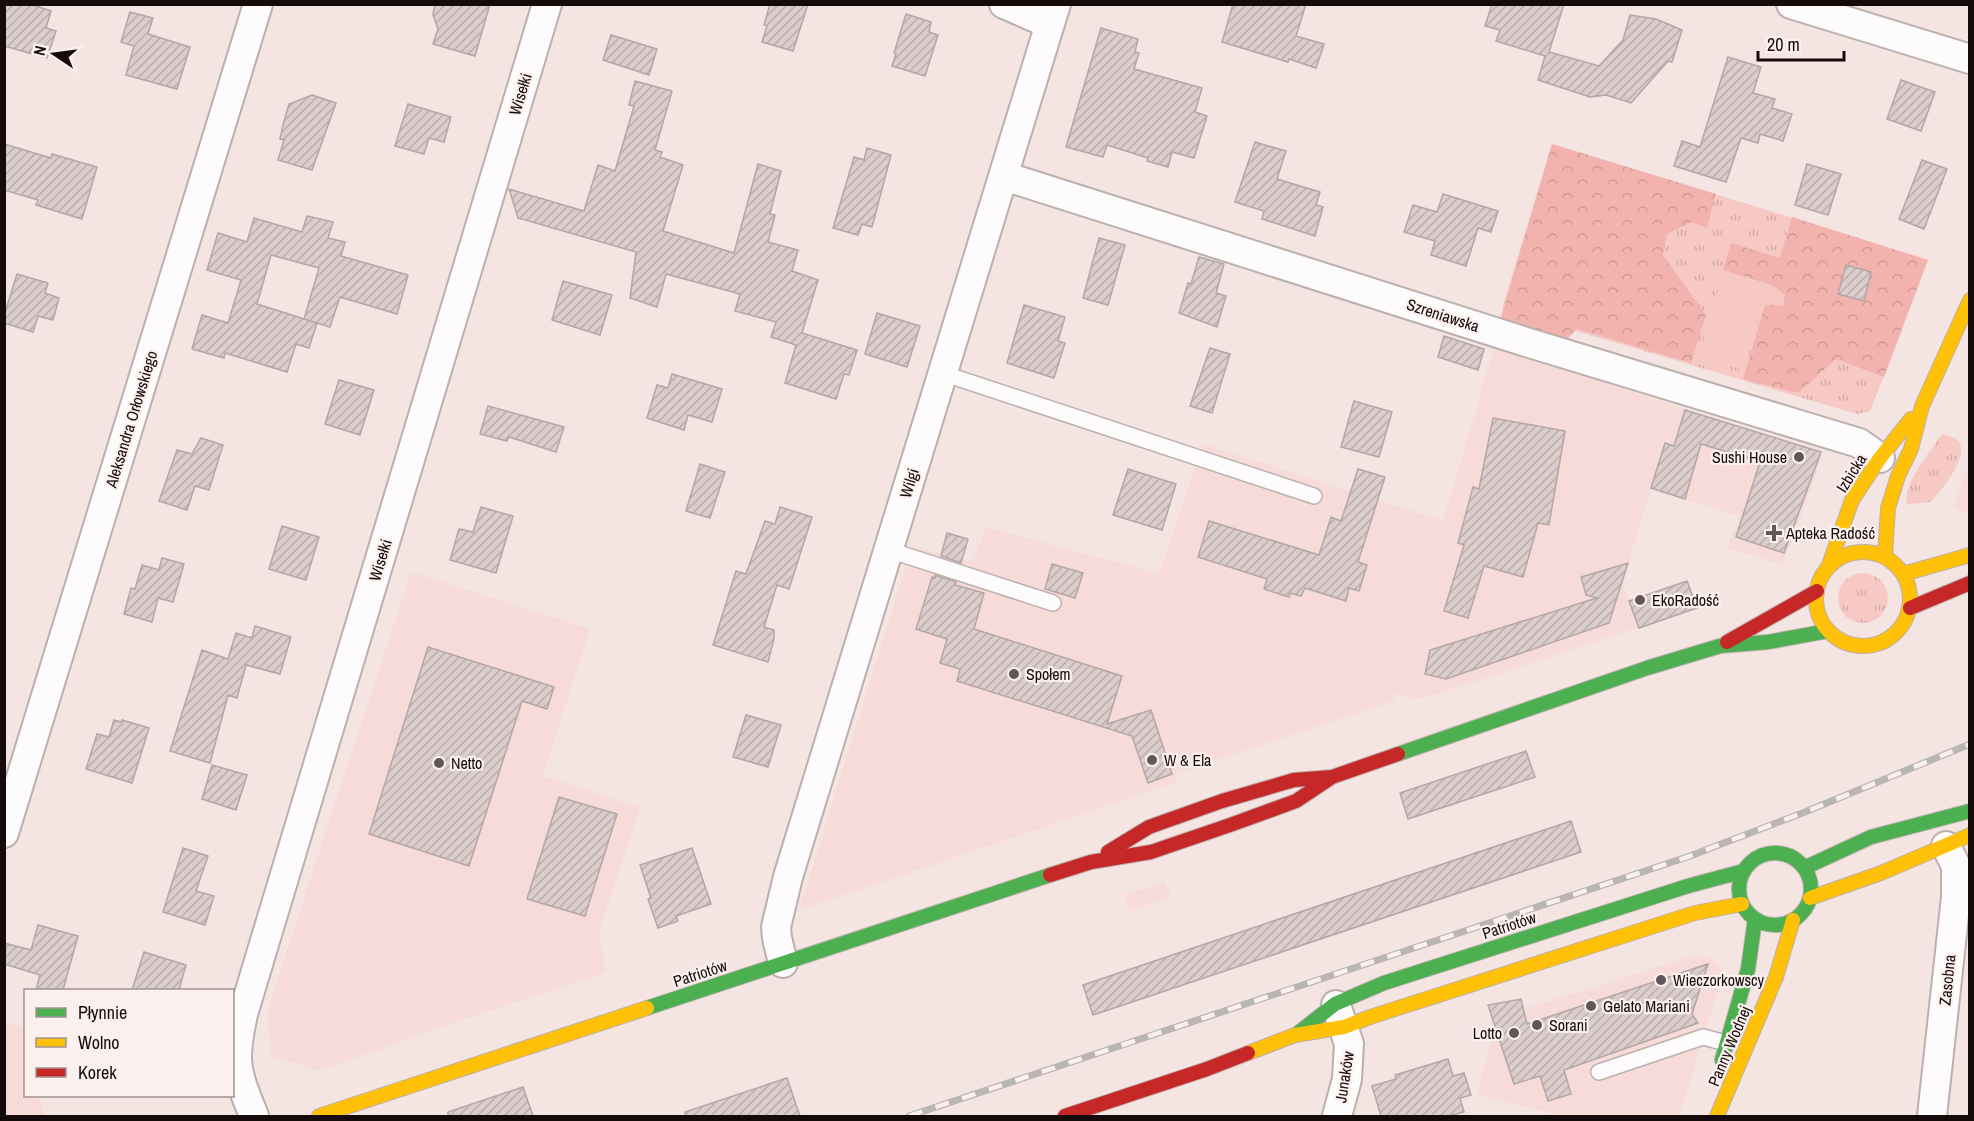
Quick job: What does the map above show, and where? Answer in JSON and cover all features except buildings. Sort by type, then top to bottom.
[{"type":"main road","name":"Izbicka","points":[[1885,557],[1888,508],[1898,476],[1911,449],[1922,406],[1970,300]]},
{"type":"main road","name":"Izbicka","points":[[1828,568],[1852,500],[1880,458],[1922,406]]},
{"type":"main road","points":[[1869,552],[1885,557],[1903,574],[1909,589],[1910,608],[1902,625],[1896,632],[1876,644],[1855,645],[1836,638],[1828,631],[1819,616],[1816,603],[1821,579],[1834,562],[1850,553],[1869,552]]},
{"type":"main road","points":[[1903,574],[1970,555]]},
{"type":"main road","points":[[1910,608],[1970,583]]},
{"type":"main road","name":"Patriotów","points":[[1091,862],[1149,827],[1222,801],[1294,780],[1332,777],[1647,668],[1720,646],[1817,591]]},
{"type":"main road","name":"Patriotów","points":[[1720,646],[1768,642],[1828,631]]},
{"type":"main road","name":"Patriotów","points":[[319,1116],[1091,862],[1151,852],[1296,801],[1332,777]]},
{"type":"main road","points":[[1804,868],[1871,837],[1970,811]]},
{"type":"main road","points":[[1810,898],[1881,873],[1958,841]]},
{"type":"main road","points":[[1772,853],[1786,854],[1796,859],[1804,868],[1810,878],[1810,898],[1803,912],[1793,920],[1771,925],[1755,919],[1742,904],[1739,890],[1744,871],[1759,856],[1772,853]]},
{"type":"main road","name":"Patriotów","points":[[1065,1116],[1207,1069],[1295,1035],[1340,1016],[1399,978],[1688,886],[1744,871]]},
{"type":"main road","name":"Patriotów","points":[[1295,1035],[1340,1016],[1373,1016],[1695,913],[1742,904]]},
{"type":"main road","name":"Panny Wodnej","points":[[1717,1074],[1748,969],[1755,919]]},
{"type":"main road","name":"Panny Wodnej","points":[[1717,1116],[1776,976],[1793,920]]},
{"type":"main road","name":"Panny Wodnej","points":[[1705,1116],[1711,1095]]},
{"type":"street","name":"Aleksandra Orłowskiego","points":[[4,833],[258,4]]},
{"type":"street","name":"Wisełki","points":[[254,1116],[241,1079],[237,1059],[243,1014],[547,4]]},
{"type":"street","points":[[1004,4],[1053,14]]},
{"type":"street","points":[[1791,4],[1970,58]]},
{"type":"street","name":"Wilgi","points":[[783,963],[776,927],[788,877],[1053,14]]},
{"type":"street","name":"Szreniawska","points":[[1004,176],[1526,342],[1859,443],[1880,458]]},
{"type":"street","name":"Zasobna","points":[[1932,1116],[1956,897],[1958,841]]},
{"type":"street","name":"Junaków","points":[[1337,1116],[1347,1078],[1349,1044],[1340,1016]]},
{"type":"lane","points":[[942,373],[1314,496]]},
{"type":"lane","points":[[889,550],[1053,603]]},
{"type":"lane","points":[[1599,1072],[1703,1036],[1726,1043]]},
{"type":"shaded area","points":[[1495,345],[1687,410],[1815,450],[1822,458],[1783,565],[1728,548],[1739,516],[1651,489],[1622,582],[1629,600],[1687,581],[1697,608],[1421,699],[1394,693],[1393,701],[1175,774],[1177,782],[799,910],[912,546],[973,562],[986,527],[1159,574],[1203,444],[1443,521]]},
{"type":"shaded area","points":[[1969,464],[1969,515],[1954,507]]},
{"type":"shaded area","points":[[411,572],[590,629],[543,776],[640,808],[599,930],[606,973],[464,1019],[319,1071],[270,1055],[268,1009]]},
{"type":"shaded area","points":[[1165,882],[1171,897],[1130,911],[1124,895]]},
{"type":"shaded area","points":[[1695,955],[1710,959],[1724,971],[1679,1116],[1563,1116],[1477,1095],[1496,1018]]},
{"type":"shaded area","points":[[4,1022],[24,1028],[24,1097],[39,1097],[45,1116],[5,1116]]},
{"type":"green space","points":[[1552,144],[1832,230],[1823,307],[1902,329],[1870,411],[1857,414],[1502,309]]},
{"type":"green space","points":[[1552,144],[1716,194],[1707,228],[1692,222],[1667,234],[1663,255],[1706,315],[1691,363],[1577,329],[1564,342],[1500,320]]},
{"type":"green space","points":[[1792,217],[1928,260],[1884,377],[1836,359],[1798,393],[1743,379],[1765,305],[1783,306],[1785,295],[1772,285],[1723,270],[1731,243],[1780,258]]},
{"type":"green space","points":[[1724,271],[1769,285],[1743,370],[1698,356]]},
{"type":"green space","points":[[1942,434],[1956,439],[1960,445],[1961,453],[1954,472],[1931,502],[1907,504],[1909,487],[1913,478]]},
{"type":"green space","points":[[1863,573],[1881,580],[1888,598],[1881,616],[1863,623],[1845,616],[1838,598],[1845,580]]},
{"type":"railway","points":[[909,1116],[1690,856],[1805,812],[1970,744]]},
{"type":"traffic: fast","points":[[1398,754],[1647,668],[1720,646],[1768,642],[1828,631]]},
{"type":"traffic: fast","points":[[1804,868],[1871,837],[1970,811]]},
{"type":"traffic: fast","points":[[1775,853],[1795,859],[1805,869],[1811,889],[1805,909],[1795,919],[1775,925],[1755,919],[1745,909],[1739,889],[1745,869],[1755,859],[1775,853]]},
{"type":"traffic: fast","points":[[1297,1034],[1335,1004],[1384,983],[1688,886],[1744,871]]},
{"type":"traffic: fast","points":[[647,1008],[1050,875]]},
{"type":"traffic: fast","points":[[1722,1060],[1748,969],[1755,919]]},
{"type":"traffic: slow","points":[[1885,557],[1888,508],[1898,476],[1911,449],[1922,406],[1970,300]]},
{"type":"traffic: slow","points":[[1828,568],[1852,500],[1880,458],[1911,419]]},
{"type":"traffic: slow","points":[[1863,552],[1881,556],[1896,566],[1906,581],[1910,599],[1906,617],[1896,632],[1881,642],[1863,646],[1845,642],[1830,632],[1820,617],[1816,599],[1820,581],[1830,566],[1845,556],[1863,552]]},
{"type":"traffic: slow","points":[[1903,574],[1970,555]]},
{"type":"traffic: slow","points":[[1810,898],[1881,873],[1970,835]]},
{"type":"traffic: slow","points":[[1248,1053],[1295,1035],[1344,1027],[1695,913],[1742,904]]},
{"type":"traffic: slow","points":[[1717,1116],[1776,977],[1793,920]]},
{"type":"traffic: slow","points":[[319,1116],[647,1008]]},
{"type":"traffic: jam","points":[[1910,608],[1970,583]]},
{"type":"traffic: jam","points":[[1727,642],[1817,591]]},
{"type":"traffic: jam","points":[[1108,852],[1149,827],[1222,801],[1294,780],[1332,777],[1398,754]]},
{"type":"traffic: jam","points":[[1050,875],[1091,862],[1151,852],[1230,825],[1296,801],[1332,777]]},
{"type":"traffic: jam","points":[[1065,1116],[1248,1053]]},
{"type":"place","name":"Sushi House","points":[[1799,457]]},
{"type":"place","name":"Apteka Radość","points":[[1774,533]]},
{"type":"place","name":"EkoRadość","points":[[1640,600]]},
{"type":"place","name":"Społem","points":[[1014,674]]},
{"type":"place","name":"W & Ela","points":[[1152,760]]},
{"type":"place","name":"Netto","points":[[439,763]]},
{"type":"place","name":"Wieczorkowscy","points":[[1661,980]]},
{"type":"place","name":"Gelato Mariani","points":[[1591,1006]]},
{"type":"place","name":"Sorani","points":[[1537,1025]]},
{"type":"place","name":"Lotto","points":[[1514,1033]]}]
